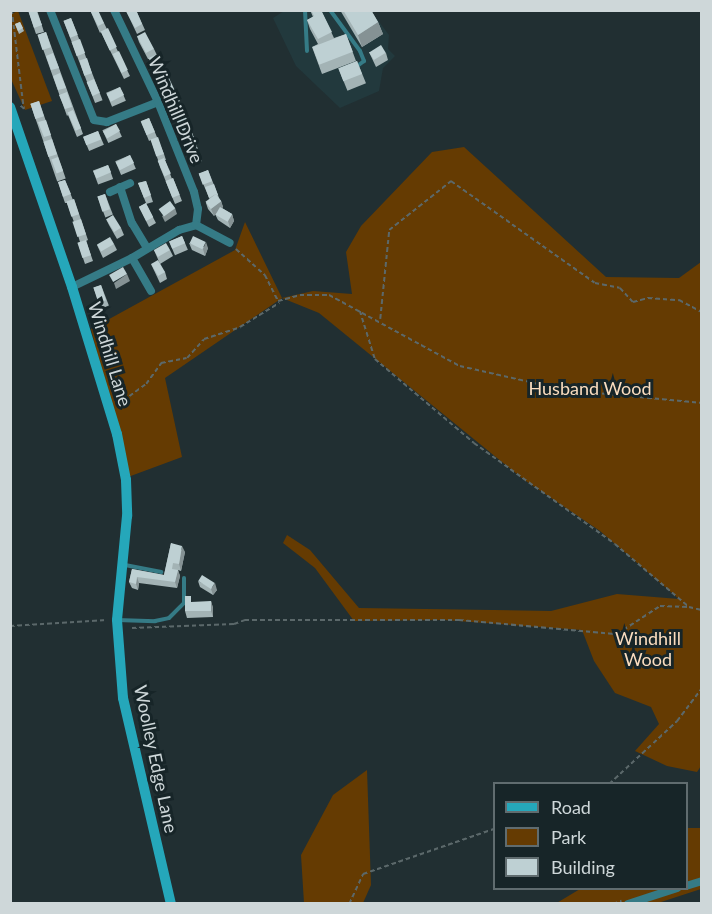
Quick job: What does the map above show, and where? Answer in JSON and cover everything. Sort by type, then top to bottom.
[{"type":"street","points":[[50,10],[94,120],[107,122],[158,102]]},
{"type":"street","name":"Windhill Drive","points":[[114,10],[158,102],[194,192],[198,209],[196,225]]},
{"type":"street","name":"Windhill Lane","points":[[14,106],[111,410],[126,480],[117,620]]},
{"type":"street","points":[[110,192],[130,183]]},
{"type":"street","points":[[120,188],[132,223],[147,248]]},
{"type":"street","points":[[72,287],[196,225],[230,243]]},
{"type":"street","points":[[132,258],[151,291]]},
{"type":"street","name":"Woolley Edge Lane","points":[[117,620],[123,698],[171,903]]},
{"type":"street","points":[[628,903],[670,890]]},
{"type":"lane","points":[[305,10],[307,51]]},
{"type":"lane","points":[[330,10],[364,61],[346,71]]},
{"type":"lane","points":[[122,564],[161,572]]},
{"type":"lane","points":[[117,620],[155,621],[169,618],[184,603],[184,578]]},
{"type":"path","points":[[12,10],[24,109],[14,106]]},
{"type":"path","points":[[380,320],[389,230],[451,181],[595,283],[620,288],[633,302],[648,298],[679,300],[702,312]]},
{"type":"path","points":[[230,243],[265,275],[280,302]]},
{"type":"path","points":[[111,410],[146,384],[161,363],[187,358],[204,339],[240,327],[280,302],[300,295],[329,295],[380,320],[424,349],[460,366],[565,390],[702,403]]},
{"type":"path","points":[[359,309],[375,359],[474,443],[615,544],[689,607]]},
{"type":"path","points":[[132,628],[254,620],[459,620],[617,634],[660,606],[702,610]]},
{"type":"path","points":[[10,626],[117,620]]},
{"type":"path","points":[[610,782],[677,722],[702,688]]},
{"type":"path","points":[[349,903],[363,874],[493,830]]},
{"type":"shaded area","points":[[284,11],[371,11],[389,35],[388,49],[395,56],[383,68],[379,91],[340,108],[296,66],[273,18]]},
{"type":"green space","points":[[18,11],[52,101],[25,110],[11,79],[11,14]]},
{"type":"green space","name":"Husband Wood","points":[[464,147],[606,277],[679,278],[701,262],[701,766],[697,772],[667,766],[635,751],[659,724],[651,707],[615,693],[594,661],[582,630],[444,620],[354,621],[315,568],[283,543],[287,535],[310,550],[359,608],[551,611],[617,594],[679,599],[600,531],[523,479],[319,313],[282,298],[313,291],[352,294],[346,252],[361,226],[432,152]]},
{"type":"green space","points":[[245,222],[282,298],[165,378],[182,457],[128,477],[91,329],[235,250]]},
{"type":"green space","points":[[367,770],[371,885],[363,903],[304,903],[301,855],[333,795]]},
{"type":"green space","points":[[688,828],[701,828],[701,889],[658,903],[555,904],[578,890],[688,890]]},
{"type":"building","points":[[28,10],[36,10],[42,25],[34,28]]},
{"type":"building","points":[[90,10],[98,10],[104,23],[98,26]]},
{"type":"building","points":[[136,10],[142,24],[135,28],[126,11]]},
{"type":"building","points":[[311,10],[321,10],[332,32],[318,39],[307,20],[314,16]]},
{"type":"building","points":[[343,10],[371,10],[378,22],[358,35]]},
{"type":"building","points":[[71,18],[78,35],[70,38],[64,21]]},
{"type":"building","points":[[20,22],[23,28],[18,31],[15,24]]},
{"type":"building","points":[[108,28],[117,47],[110,50],[101,31]]},
{"type":"building","points":[[46,32],[51,47],[42,50],[37,35]]},
{"type":"building","points":[[145,32],[154,49],[146,53],[137,36]]},
{"type":"building","points":[[346,34],[353,52],[319,65],[312,47]]},
{"type":"building","points":[[80,39],[85,53],[77,56],[72,42]]},
{"type":"building","points":[[381,45],[386,53],[374,60],[369,52]]},
{"type":"building","points":[[119,51],[128,70],[122,73],[113,54]]},
{"type":"building","points":[[53,53],[59,68],[51,70],[46,56]]},
{"type":"building","points":[[157,54],[166,72],[158,76],[149,58]]},
{"type":"building","points":[[87,58],[92,73],[84,76],[79,60]]},
{"type":"building","points":[[357,61],[362,74],[343,81],[338,68]]},
{"type":"building","points":[[60,73],[66,88],[58,90],[53,76]]},
{"type":"building","points":[[169,78],[177,95],[169,99],[161,82]]},
{"type":"building","points":[[94,79],[100,93],[92,96],[87,82]]},
{"type":"building","points":[[120,87],[124,95],[111,102],[107,94]]},
{"type":"building","points":[[67,92],[72,107],[65,109],[59,95]]},
{"type":"building","points":[[39,101],[44,116],[35,119],[30,104]]},
{"type":"building","points":[[181,105],[187,120],[179,123],[173,108]]},
{"type":"building","points":[[73,110],[81,128],[76,131],[68,112]]},
{"type":"building","points":[[149,118],[155,132],[147,135],[141,122]]},
{"type":"building","points":[[46,120],[51,135],[44,137],[38,122]]},
{"type":"building","points":[[116,124],[120,131],[107,138],[103,132]]},
{"type":"building","points":[[189,125],[194,138],[187,142],[181,129]]},
{"type":"building","points":[[98,131],[101,139],[86,145],[83,137]]},
{"type":"building","points":[[158,137],[164,154],[156,157],[150,140]]},
{"type":"building","points":[[52,139],[57,154],[48,157],[43,142]]},
{"type":"building","points":[[195,142],[200,155],[192,158],[187,145]]},
{"type":"building","points":[[130,155],[134,163],[120,170],[116,162]]},
{"type":"building","points":[[58,157],[63,171],[57,173],[51,159]]},
{"type":"building","points":[[164,158],[171,174],[165,176],[158,161]]},
{"type":"building","points":[[108,165],[111,172],[96,179],[93,171]]},
{"type":"building","points":[[208,170],[212,181],[203,185],[199,173]]},
{"type":"building","points":[[173,178],[180,195],[172,198],[166,181]]},
{"type":"building","points":[[65,180],[71,194],[63,197],[58,182]]},
{"type":"building","points":[[146,181],[151,195],[144,198],[138,183]]},
{"type":"building","points":[[214,184],[218,195],[209,198],[205,187]]},
{"type":"building","points":[[105,194],[110,209],[102,212],[97,196]]},
{"type":"building","points":[[216,194],[221,201],[211,209],[205,202]]},
{"type":"building","points":[[74,199],[79,214],[71,217],[66,201]]},
{"type":"building","points":[[170,201],[175,208],[164,217],[159,209]]},
{"type":"building","points":[[146,203],[153,217],[146,221],[139,207]]},
{"type":"building","points":[[220,207],[232,214],[228,222],[216,215]]},
{"type":"building","points":[[113,215],[121,228],[114,232],[106,219]]},
{"type":"building","points":[[81,219],[86,234],[77,237],[72,222]]},
{"type":"building","points":[[182,236],[185,243],[172,249],[169,241]]},
{"type":"building","points":[[193,236],[206,242],[202,249],[190,243]]},
{"type":"building","points":[[110,237],[114,244],[101,251],[97,244]]},
{"type":"building","points":[[86,240],[91,255],[82,258],[77,243]]},
{"type":"building","points":[[166,243],[170,250],[158,257],[154,250]]},
{"type":"building","points":[[158,260],[165,272],[158,276],[151,264]]},
{"type":"building","points":[[123,267],[127,274],[113,282],[109,275]]},
{"type":"building","points":[[101,285],[106,300],[98,303],[93,287]]},
{"type":"building","points":[[171,543],[182,546],[179,564],[173,563],[172,569],[178,570],[175,582],[137,577],[136,584],[129,582],[132,569],[164,575]]},
{"type":"building","points":[[202,575],[215,583],[211,589],[198,581]]},
{"type":"building","points":[[185,596],[191,596],[191,602],[211,601],[211,611],[185,611]]},
{"type":"park label","name":"Windhill Wood","points":[[648,649]]}]
